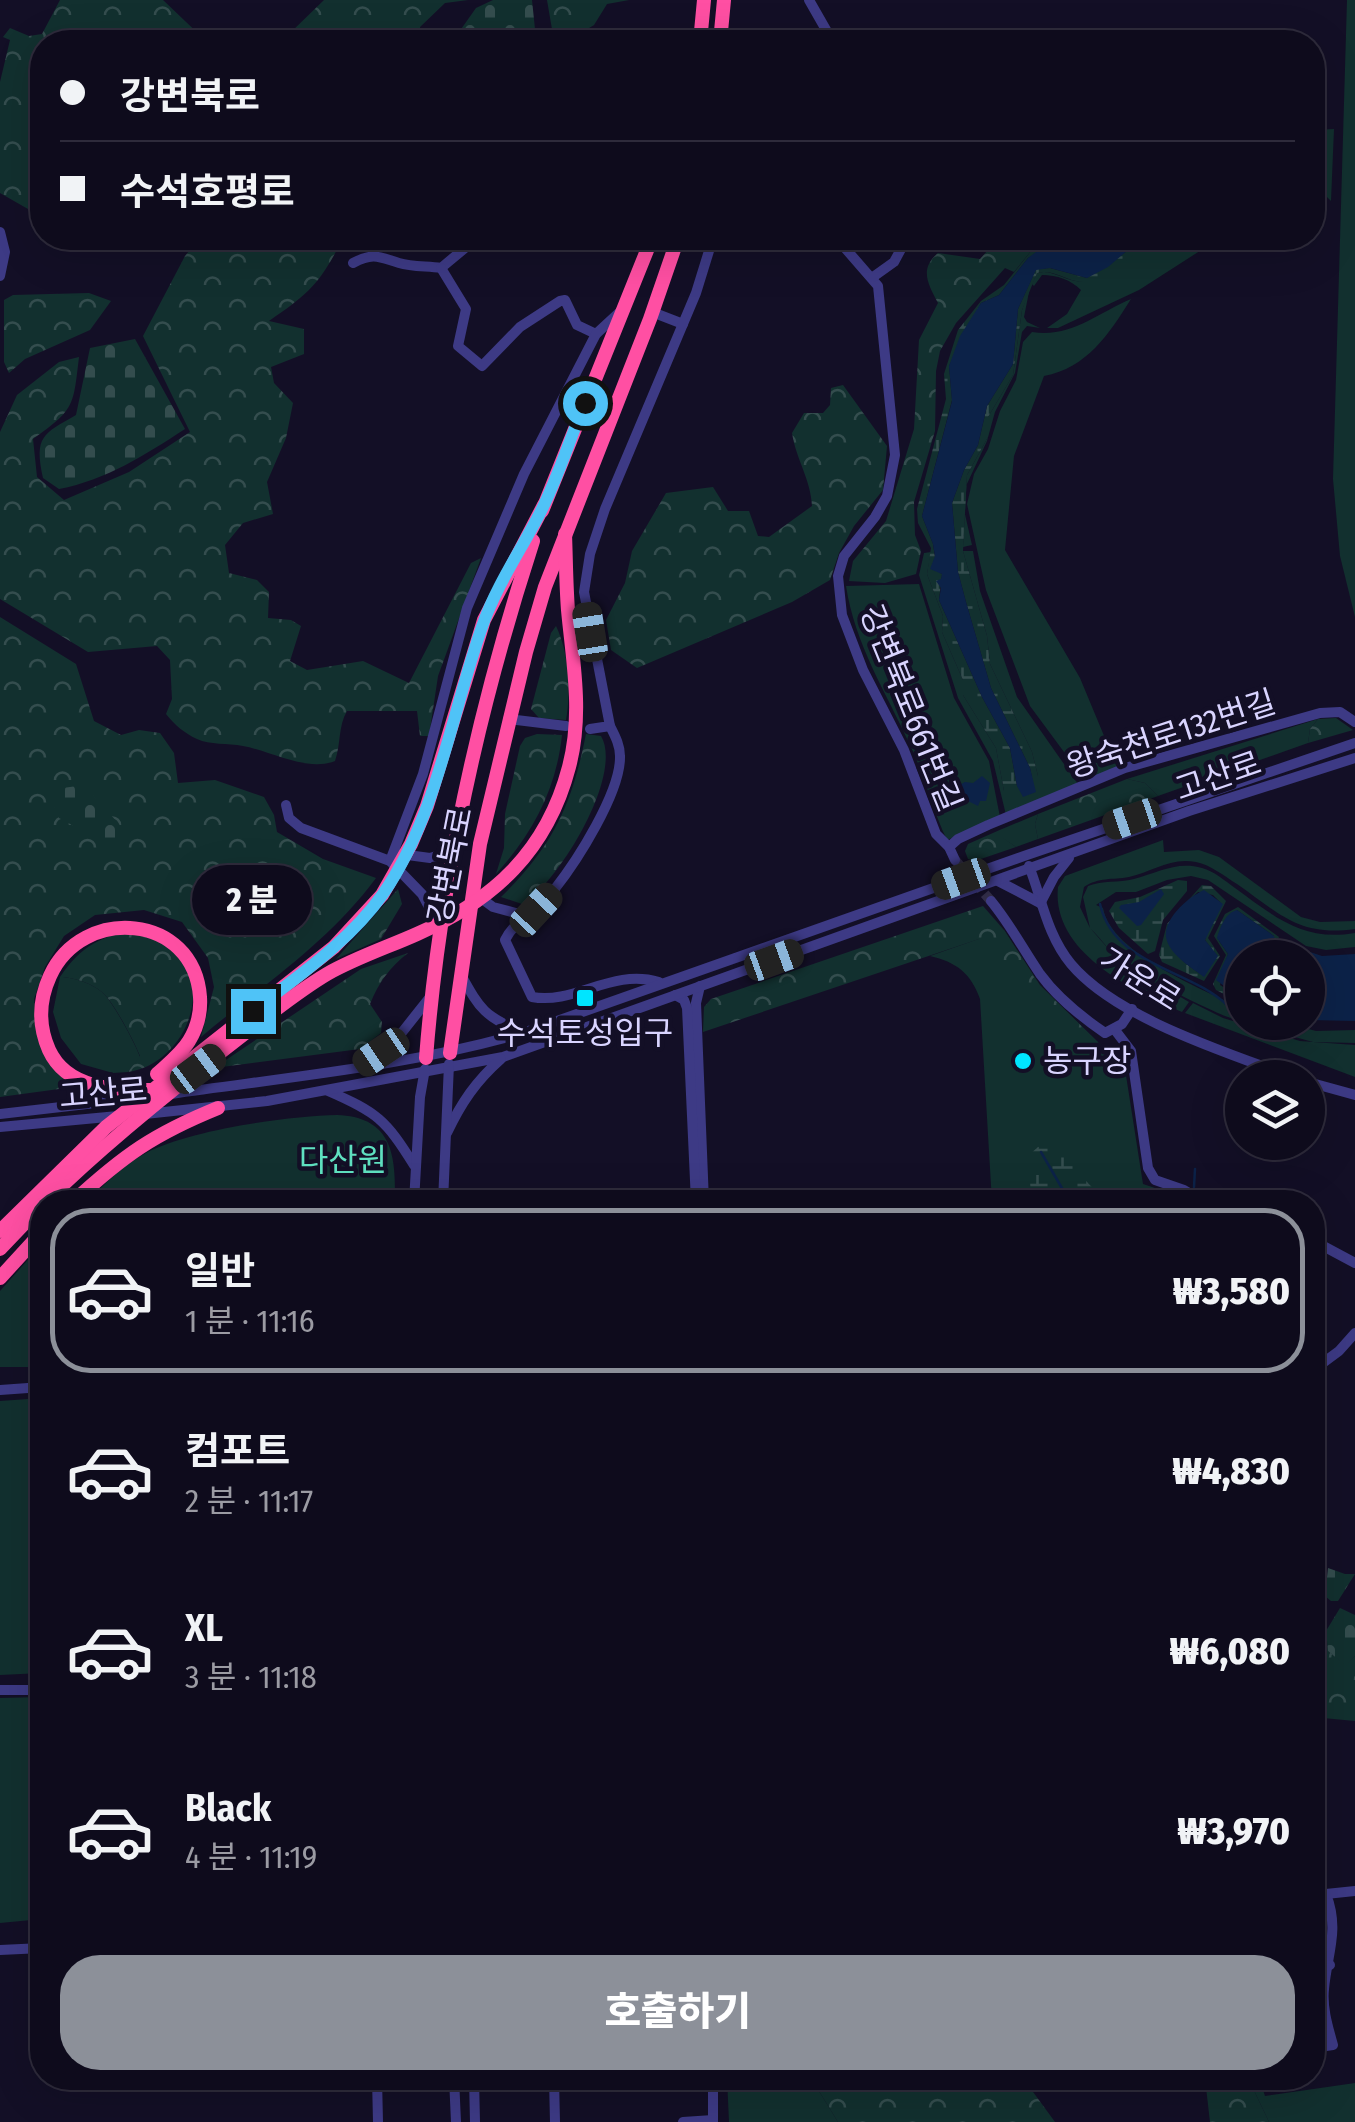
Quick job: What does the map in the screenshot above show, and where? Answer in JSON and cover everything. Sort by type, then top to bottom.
[{"type":"highway","points":[[721,30],[724,0]]},
{"type":"highway","points":[[701,30],[702,4]]},
{"type":"highway","name":"강변북로","points":[[425,1066],[452,851],[479,722],[544,506],[647,250]]},
{"type":"highway","name":"강변북로","points":[[449,1061],[471,892],[508,719],[545,587],[674,250]]},
{"type":"highway","points":[[59,1190],[311,976],[382,895],[411,844],[442,762],[484,620],[544,506]]},
{"type":"highway","points":[[166,1072],[311,976],[328,973],[455,917],[499,886],[519,864],[549,820],[569,768],[576,735],[566,534]]},
{"type":"highway","points":[[41,1190],[90,1141],[106,1127],[166,1072],[196,1026],[200,1006],[195,970],[180,947],[154,932],[126,927],[91,935],[63,956],[44,991],[41,1018],[52,1056],[62,1069],[94,1086],[123,1090],[196,1090]]},
{"type":"highway","points":[[87,1190],[130,1152],[218,1108]]},
{"type":"highway","points":[[0,1231],[30,1201]]},
{"type":"highway","points":[[0,1249],[30,1218]]},
{"type":"highway","points":[[0,1278],[30,1245]]},
{"type":"street","points":[[810,0],[827,30]]},
{"type":"street","points":[[0,232],[5,252],[0,276]]},
{"type":"street","points":[[354,263],[368,255],[381,254],[401,264],[440,268],[462,250]]},
{"type":"street","points":[[662,983],[642,977],[620,979],[547,1000],[532,997],[505,940],[512,926],[554,891],[604,807],[618,774],[620,754],[610,726],[584,592],[590,554],[683,324],[708,250]]},
{"type":"street","name":"강변북로661번길","points":[[848,250],[873,276],[880,296],[895,455],[887,496],[844,556],[838,576],[839,594],[849,636],[863,670],[904,750],[936,834],[956,860]]},
{"type":"street","points":[[873,276],[894,262],[900,250]]},
{"type":"street","points":[[440,268],[466,309],[458,346],[482,366],[520,327],[565,300],[578,324],[596,334]]},
{"type":"street","points":[[440,928],[414,884],[400,874],[392,857],[424,774],[467,608],[524,474],[596,334],[626,306]]},
{"type":"street","points":[[652,312],[683,324]]},
{"type":"street","name":"왕숙천로132번길","points":[[949,847],[988,825],[1125,768],[1320,713],[1340,712],[1355,722]]},
{"type":"street","points":[[508,719],[566,726]]},
{"type":"street","points":[[590,729],[610,726]]},
{"type":"street","name":"고산로","points":[[449,1061],[662,983],[1352,744]]},
{"type":"street","name":"고산로","points":[[0,1127],[218,1108],[327,1090],[449,1061],[504,1057],[1189,811],[1355,758]]},
{"type":"street","points":[[286,805],[290,818],[300,828],[392,857],[415,858],[452,851]]},
{"type":"street","points":[[998,881],[1041,903],[1072,854]]},
{"type":"street","name":"가운로","points":[[1024,856],[1049,928],[1072,964],[1132,1008],[1189,1038],[1247,1060]]},
{"type":"street","points":[[471,892],[493,907],[527,916]]},
{"type":"street","points":[[991,900],[1012,926],[1042,977],[1093,1024],[1106,1033],[1115,1030],[1132,1008]]},
{"type":"street","points":[[460,972],[476,1004],[486,1014],[523,1034]]},
{"type":"street","points":[[700,986],[696,1002],[704,1190]]},
{"type":"street","points":[[356,1069],[396,1040],[433,992]]},
{"type":"street","points":[[675,996],[684,1000],[687,1008],[695,1190]]},
{"type":"street","points":[[1115,1030],[1130,1051],[1148,1168],[1155,1180],[1184,1190]]},
{"type":"street","points":[[444,1138],[460,1104],[478,1079],[504,1057]]},
{"type":"street","points":[[443,1190],[449,1061]]},
{"type":"street","points":[[414,1190],[425,1066]]},
{"type":"street","name":"고산로","points":[[0,1114],[356,1069],[425,1066]]},
{"type":"street","points":[[1325,1087],[1355,1095]]},
{"type":"street","points":[[327,1090],[384,1120],[415,1166]]},
{"type":"street","points":[[1325,1247],[1355,1263]]},
{"type":"street","points":[[1325,1361],[1355,1333]]},
{"type":"street","points":[[0,1390],[30,1388]]},
{"type":"street","points":[[0,1690],[30,1690]]},
{"type":"street","points":[[1325,1894],[1355,1891]]},
{"type":"street","points":[[1325,1906],[1333,1917],[1325,1984]]},
{"type":"street","points":[[0,1950],[30,1949]]},
{"type":"street","points":[[1325,1965],[1330,1965]]},
{"type":"street","points":[[1325,2012],[1333,2045],[1325,2046]]},
{"type":"street","points":[[377,2090],[378,2122]]},
{"type":"street","points":[[455,2090],[456,2122]]},
{"type":"street","points":[[475,2090],[476,2122]]},
{"type":"street","points":[[555,2090],[556,2122]]},
{"type":"street","points":[[682,2122],[713,2121],[712,2090]]},
{"type":"green space","points":[[60,0],[163,0],[194,30],[44,30]]},
{"type":"green space","points":[[324,0],[468,0],[445,3],[420,30],[293,30]]},
{"type":"green space","points":[[493,0],[532,0],[535,30],[460,30],[476,8]]},
{"type":"green space","points":[[547,0],[629,0],[607,4],[594,25],[586,30],[552,29]]},
{"type":"green space","points":[[1347,0],[1355,0],[1355,617],[1340,556],[1333,479]]},
{"type":"green space","points":[[10,28],[29,36],[30,210],[0,193],[0,82],[10,40],[3,37]]},
{"type":"green space","points":[[1325,129],[1334,129],[1331,201],[1325,195]]},
{"type":"green space","points":[[190,250],[337,250],[319,279],[269,321],[304,329],[304,354],[271,367],[274,383],[293,403],[286,438],[267,482],[273,514],[243,523],[225,545],[229,573],[257,580],[269,592],[268,618],[291,620],[301,626],[290,661],[307,670],[363,661],[409,683],[471,563],[481,558],[438,676],[429,736],[420,736],[417,711],[347,711],[335,761],[324,764],[202,741],[166,714],[172,699],[170,660],[157,646],[88,652],[0,599],[0,432],[17,395],[59,362],[79,357],[70,406],[33,439],[37,477],[64,500],[129,472],[190,432],[143,336]]},
{"type":"green space","points":[[988,250],[1032,250],[1014,272],[1005,268],[956,323],[940,351],[935,431],[914,502],[915,535],[921,551],[916,574],[885,583],[849,581],[853,561],[886,521],[914,429],[919,340],[938,303],[929,283],[929,265],[938,253],[980,259]]},
{"type":"green space","points":[[1032,250],[1043,250],[1028,258],[999,295],[981,303],[949,366],[952,400],[922,516],[933,544],[937,571],[942,574],[939,600],[982,697],[1010,748],[1017,786],[1024,797],[1035,792],[1030,768],[991,688],[958,572],[952,503],[978,445],[987,406],[1013,364],[1018,309],[1036,269],[1050,268],[1087,278],[1129,250],[1139,250],[1097,279],[1076,281],[1052,273],[1037,273],[1022,310],[1013,375],[988,417],[988,437],[967,475],[963,551],[987,636],[990,664],[1032,752],[1038,776],[1035,795],[1021,800],[1004,791],[996,748],[963,695],[963,680],[942,632],[943,616],[927,574],[931,548],[918,523],[917,509],[946,399],[944,374],[958,330],[981,301],[1004,285]]},
{"type":"green space","points":[[1139,250],[1201,250],[1139,290],[1058,328],[1047,328],[1067,314],[1081,290],[1048,275],[1042,275],[1034,286],[1037,273],[1087,281],[1118,266]]},
{"type":"green space","points":[[1030,287],[1024,317],[1040,328],[1027,326],[1022,332],[1015,373],[995,412],[987,441],[966,485],[967,475],[988,437],[988,417],[1013,375],[1022,310]]},
{"type":"green space","points":[[89,293],[111,301],[90,330],[25,359],[9,373],[4,362],[4,300],[13,295]]},
{"type":"green space","points":[[1131,299],[1105,337],[1085,357],[1073,366],[1044,376],[1014,456],[1005,550],[1080,678],[1117,767],[1095,777],[1081,775],[1030,706],[986,590],[967,504],[974,474],[1016,380],[1023,342],[1032,332],[1071,328]]},
{"type":"green space","points":[[135,339],[185,429],[109,473],[59,489],[43,478],[40,453],[44,438],[76,415],[90,348]]},
{"type":"green space","points":[[843,385],[887,446],[883,490],[854,526],[830,580],[792,602],[637,668],[611,650],[606,620],[625,583],[632,551],[666,493],[713,487],[728,511],[749,511],[758,536],[769,537],[812,506],[792,433],[804,413],[823,413],[830,405],[831,388]]},
{"type":"green space","points":[[965,514],[972,545],[963,547]]},
{"type":"green space","points":[[963,551],[973,551],[980,591],[1017,697],[1078,784],[1006,815],[993,761],[958,698],[919,575],[924,553],[931,552],[927,574],[943,616],[942,632],[963,680],[963,695],[996,748],[1004,791],[1038,776],[1032,752],[990,664],[987,636]]},
{"type":"green space","points":[[919,584],[954,698],[989,761],[1000,817],[947,840],[915,757],[856,628],[846,586]]},
{"type":"green space","points":[[0,617],[76,664],[94,721],[121,735],[139,730],[160,733],[174,753],[178,783],[215,780],[264,797],[274,815],[277,832],[323,859],[376,878],[316,943],[201,1037],[214,987],[208,958],[182,922],[144,910],[95,915],[64,936],[45,967],[34,999],[37,1026],[81,1086],[0,1097]]},
{"type":"green space","points":[[556,626],[568,672],[566,720],[539,718],[531,709]]},
{"type":"green space","points":[[1336,718],[1353,730],[1308,743],[1310,729],[1318,719]]},
{"type":"green space","points":[[1318,719],[1310,729],[1308,743],[1158,796],[1145,783],[1127,779]]},
{"type":"green space","points":[[537,734],[562,735],[554,774],[532,827],[496,874],[504,848],[505,814],[520,746],[525,738]]},
{"type":"green space","points":[[586,734],[601,736],[606,754],[596,801],[584,827],[537,893],[522,904],[501,897],[534,860],[558,823]]},
{"type":"green space","points":[[1127,779],[1145,783],[1158,796],[1038,839],[1038,814]]},
{"type":"green space","points":[[84,785],[127,833],[125,845],[109,845],[59,818],[52,800],[56,789]]},
{"type":"green space","points":[[1038,814],[1038,839],[1016,847],[1002,838],[1002,829]]},
{"type":"green space","points":[[1002,829],[1003,838],[1016,847],[975,861],[968,859],[968,844]]},
{"type":"green space","points":[[1163,840],[1164,852],[1199,850],[1219,857],[1301,917],[1320,922],[1355,921],[1355,929],[1319,930],[1291,921],[1212,868],[1187,861],[1084,887],[1080,907],[1090,928],[1083,897],[1088,886],[1193,866],[1215,874],[1290,925],[1320,934],[1355,933],[1355,947],[1326,950],[1325,940],[1297,940],[1208,880],[1191,876],[1136,892],[1116,892],[1096,905],[1103,908],[1110,925],[1140,955],[1225,1001],[1225,1015],[1196,1003],[1117,957],[1091,929],[1118,960],[1189,1002],[1182,1012],[1119,980],[1081,950],[1059,910],[1058,887],[1065,876]]},
{"type":"green space","points":[[1178,880],[1187,881],[1187,891],[1163,920],[1155,951],[1148,954],[1119,928],[1109,911],[1115,902],[1140,897]]},
{"type":"green space","points":[[1202,885],[1211,886],[1226,901],[1208,938],[1220,956],[1204,981],[1162,962],[1159,955],[1167,924]],"holes":[[[1198,892],[1213,895],[1222,904],[1208,928],[1205,940],[1212,949],[1204,976],[1178,956],[1168,936],[1175,916]]]},
{"type":"green space","points":[[398,889],[402,904],[381,939],[336,959]]},
{"type":"green space","points":[[983,906],[1004,930],[1039,985],[1098,1042],[1085,1052],[1010,985],[979,939],[703,1032],[704,1007],[711,999]]},
{"type":"green space","points":[[1238,907],[1279,937],[1278,940],[1237,910],[1219,941],[1225,953],[1214,936],[1225,914]]},
{"type":"green space","points":[[138,930],[181,956],[191,978],[193,996],[184,1030],[174,1045],[146,1067],[128,1072],[140,1056],[108,999],[90,984],[60,977],[93,944]]},
{"type":"green space","points":[[1004,930],[1040,985],[1125,1069],[1143,1184],[1161,1190],[991,1190],[980,999],[961,970],[930,956]]},
{"type":"green space","points":[[408,953],[390,970],[373,996],[370,1004],[382,1022],[381,1033],[360,1049],[214,1068],[361,969]]},
{"type":"green space","points":[[1225,957],[1220,985],[1225,994],[1213,984]]},
{"type":"green space","points":[[60,977],[90,984],[108,999],[140,1057],[128,1072],[113,1073],[81,1064],[61,1038],[53,1012]]},
{"type":"green space","points":[[1193,1003],[1225,1019],[1225,1028],[1185,1013]]},
{"type":"green space","points":[[1355,1030],[1355,1043],[1306,1040],[1325,1040],[1325,1031]]},
{"type":"green space","points":[[1257,1040],[1355,1045],[1355,1077],[1325,1066],[1325,1060],[1310,1060]]},
{"type":"green space","name":"다산원","points":[[337,1115],[370,1123],[380,1131],[392,1155],[395,1190],[98,1190],[130,1163],[165,1145],[239,1126]]},
{"type":"green space","points":[[1048,1146],[1057,1151],[1096,1190],[1030,1190],[1029,1155],[1038,1147]]},
{"type":"green space","points":[[30,1257],[30,1367],[0,1367],[0,1291]]},
{"type":"green space","points":[[30,1399],[30,1674],[0,1675],[0,1401]]},
{"type":"green space","points":[[1328,1568],[1355,1574],[1338,1601],[1325,1596]]},
{"type":"green space","points":[[1340,1608],[1355,1615],[1355,1656],[1346,1666],[1328,1651],[1326,1631]]},
{"type":"green space","points":[[1325,1632],[1328,1651],[1346,1665],[1355,1656],[1355,1721],[1325,1718]]},
{"type":"green space","points":[[30,1697],[30,1920],[0,1923],[0,1698]]},
{"type":"green space","points":[[1355,2083],[1355,2122],[1269,2122],[1254,2090],[1263,2090],[1265,2096]]},
{"type":"green space","points":[[728,2090],[818,2090],[838,2122],[729,2122]]},
{"type":"green space","points":[[818,2090],[1032,2090],[1055,2122],[838,2122]]},
{"type":"green space","points":[[1206,2090],[1254,2090],[1269,2122],[1210,2122]]},
{"type":"water","points":[[1039,250],[1128,250],[1087,278],[1050,268],[1036,270],[1018,309],[1013,364],[987,406],[978,445],[952,503],[958,572],[966,602],[991,688],[1030,768],[1036,792],[1023,797],[1010,748],[982,697],[939,600],[941,588],[936,581],[942,574],[930,569],[935,556],[922,516],[952,401],[949,366],[960,336],[981,303],[999,295]]},
{"type":"water","points":[[982,776],[990,783],[986,801],[980,801],[978,806],[952,793],[952,789]]},
{"type":"water","points":[[1161,889],[1164,894],[1141,925],[1137,926],[1119,908],[1139,902]]},
{"type":"water","points":[[1204,890],[1223,904],[1205,940],[1218,956],[1204,977],[1173,952],[1166,933],[1177,911]]},
{"type":"water","points":[[1237,910],[1275,940],[1225,940],[1225,950],[1217,938]]},
{"type":"water","points":[[1355,954],[1355,1021],[1325,1020],[1325,956]]},
{"type":"water","points":[[1225,960],[1225,987],[1216,980]]},
{"type":"waterway","points":[[1100,904],[1108,925],[1137,954],[1225,1004]]},
{"type":"waterway","points":[[1041,1152],[1063,1190]]},
{"type":"waterway","points":[[1194,1187],[1195,1169]]},
{"type":"tunnel","points":[[955,860],[991,901]]},
{"type":"place","name":"수석토성입구","points":[[585,998]]},
{"type":"place","name":"농구장","points":[[1023,1061]]},
{"type":"route","points":[[253,1011],[352,929],[382,895],[411,844],[442,762],[484,620],[544,506],[585,403]]}]
